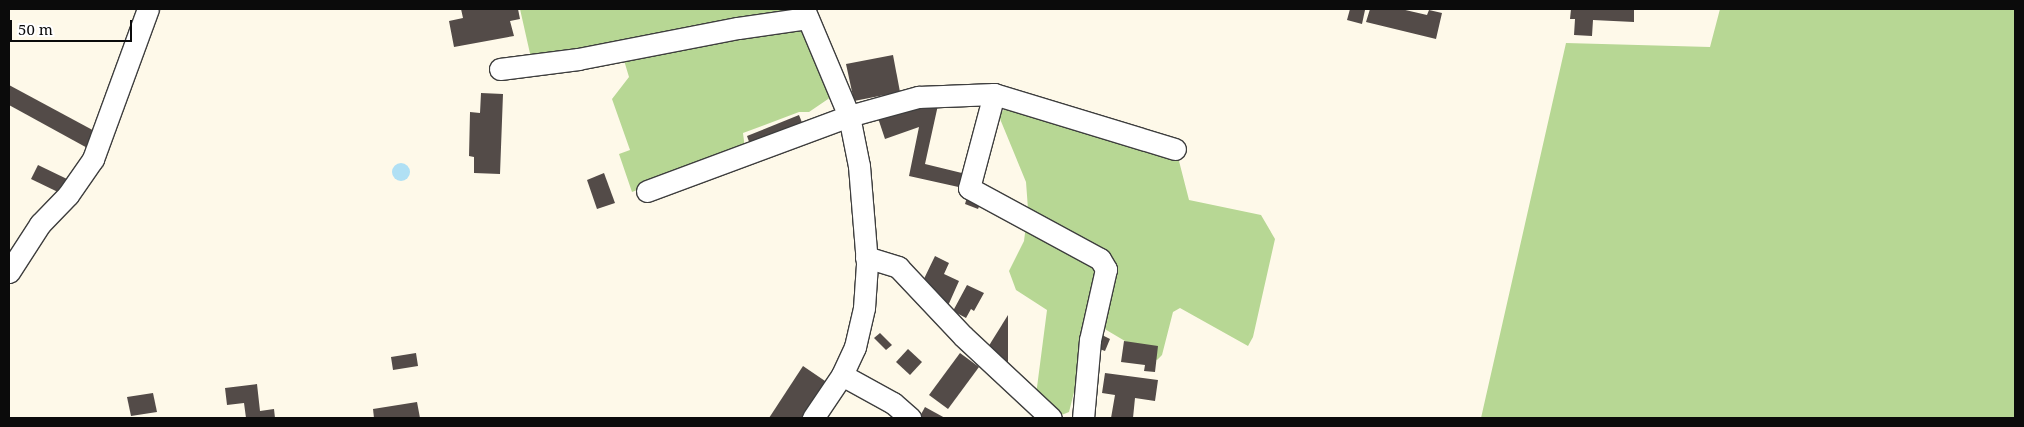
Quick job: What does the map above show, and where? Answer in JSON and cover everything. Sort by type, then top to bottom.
[{"type":"street","points":[[9,272],[40,224],[68,195],[93,159],[148,9]]},
{"type":"street","points":[[500,69],[598,56],[805,13],[849,116],[860,166],[866,257],[864,308],[855,347],[842,375],[813,418]]},
{"type":"street","points":[[994,94],[969,188],[1100,259],[1106,269],[1090,340],[1083,418]]},
{"type":"street","points":[[647,191],[849,116],[918,97],[994,94],[1175,150]]},
{"type":"street","points":[[866,257],[898,267],[963,336],[1051,418]]},
{"type":"street","points":[[842,375],[892,403],[910,418]]},
{"type":"green space","points":[[520,9],[799,9],[834,95],[809,112],[799,112],[743,133],[745,149],[632,192],[619,154],[630,150],[612,99],[629,77],[620,47],[531,58]]},
{"type":"green space","points":[[1720,9],[2015,9],[2015,418],[1481,418],[1566,43],[1710,47]]},
{"type":"green space","points":[[1010,106],[1179,161],[1189,200],[1261,215],[1275,239],[1253,337],[1248,346],[1180,308],[1173,312],[1162,355],[1157,360],[1103,328],[1089,333],[1069,412],[1059,416],[1036,395],[1047,310],[1016,290],[1009,271],[1024,241],[1028,209],[1026,182],[998,114]]},
{"type":"water","points":[[397,163],[405,163],[410,168],[408,179],[397,181],[392,176],[392,168]]},
{"type":"building","points":[[461,9],[518,9],[520,19],[510,21],[514,36],[454,47],[449,21],[463,18]]},
{"type":"building","points":[[1350,9],[1365,10],[1362,24],[1347,20]]},
{"type":"building","points":[[1370,9],[1401,9],[1427,15],[1429,10],[1442,13],[1436,39],[1366,22]]},
{"type":"building","points":[[1571,9],[1634,9],[1634,22],[1593,20],[1592,36],[1574,35],[1575,19],[1570,19]]},
{"type":"building","points":[[893,55],[900,92],[854,101],[846,64]]},
{"type":"building","points":[[9,85],[100,134],[91,150],[9,105]]},
{"type":"building","points":[[481,93],[503,94],[500,174],[474,173],[474,157],[469,156],[470,112],[480,113]]},
{"type":"building","points":[[925,102],[938,105],[925,164],[966,174],[963,188],[909,176],[919,127],[885,139],[877,115]]},
{"type":"building","points":[[799,115],[805,130],[752,150],[747,136]]},
{"type":"building","points":[[38,165],[67,179],[60,193],[31,179]]},
{"type":"building","points":[[604,173],[615,203],[597,209],[587,180]]},
{"type":"building","points":[[968,194],[982,200],[978,209],[965,204]]},
{"type":"building","points":[[935,256],[949,263],[944,274],[959,281],[947,308],[921,285]]},
{"type":"building","points":[[967,285],[984,293],[974,311],[971,309],[966,318],[953,311]]},
{"type":"building","points":[[1008,315],[1008,369],[985,352]]},
{"type":"building","points":[[880,333],[892,345],[886,350],[874,338]]},
{"type":"building","points":[[1100,334],[1110,339],[1105,351],[1094,347]]},
{"type":"building","points":[[1124,341],[1158,346],[1155,372],[1144,371],[1145,365],[1121,362]]},
{"type":"building","points":[[908,349],[922,362],[910,375],[896,362]]},
{"type":"building","points":[[416,353],[418,366],[393,370],[391,357]]},
{"type":"building","points":[[960,353],[979,367],[948,409],[929,395]]},
{"type":"building","points":[[803,366],[828,383],[805,418],[769,418]]},
{"type":"building","points":[[1105,373],[1158,380],[1155,401],[1135,398],[1133,418],[1111,418],[1115,395],[1102,393]]},
{"type":"building","points":[[257,384],[260,411],[274,409],[275,418],[246,418],[244,403],[227,405],[225,388]]},
{"type":"building","points":[[153,393],[157,412],[131,416],[127,397]]},
{"type":"building","points":[[417,402],[420,418],[374,418],[373,409]]},
{"type":"building","points":[[925,407],[945,418],[919,418]]}]
